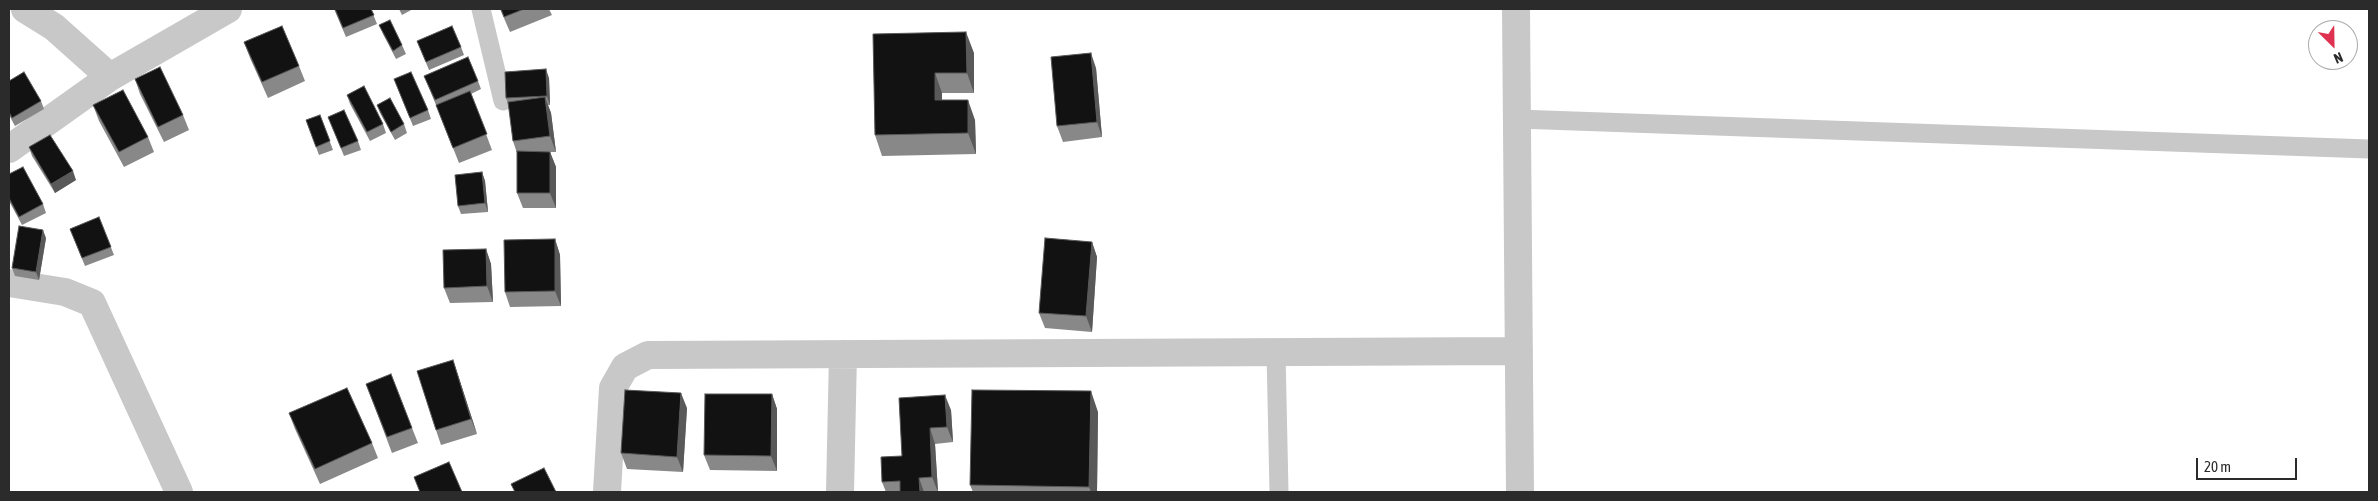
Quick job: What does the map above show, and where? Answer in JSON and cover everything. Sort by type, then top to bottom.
[{"type":"street","points":[[25,9],[54,27],[110,77]]},
{"type":"street","points":[[9,149],[110,77],[228,9]]},
{"type":"street","points":[[1516,9],[1520,492]]},
{"type":"street","points":[[9,283],[65,292],[92,303],[179,492]]},
{"type":"street","points":[[607,492],[613,388],[625,367],[648,355],[1519,351]]},
{"type":"street","points":[[840,492],[843,354]]},
{"type":"lane","points":[[481,9],[503,101]]},
{"type":"lane","points":[[1517,119],[2369,148]]},
{"type":"lane","points":[[1276,352],[1279,492]]},
{"type":"building","points":[[335,9],[371,9],[374,15],[343,28]]},
{"type":"building","points":[[501,9],[524,9],[504,17]]},
{"type":"building","points":[[390,20],[402,45],[393,51],[379,25]]},
{"type":"building","points":[[282,26],[299,66],[262,82],[244,42]]},
{"type":"building","points":[[452,26],[461,47],[426,62],[417,41]]},
{"type":"building","points":[[966,32],[967,73],[935,73],[935,100],[968,100],[968,133],[875,135],[873,34]]},
{"type":"building","points":[[1091,53],[1097,122],[1057,126],[1051,57]]},
{"type":"building","points":[[468,57],[478,81],[435,100],[424,76]]},
{"type":"building","points":[[160,67],[183,115],[158,127],[135,79]]},
{"type":"building","points":[[546,69],[547,96],[506,98],[505,72]]},
{"type":"building","points":[[24,72],[41,101],[12,118],[9,112],[9,81]]},
{"type":"building","points":[[411,72],[428,110],[410,118],[394,79]]},
{"type":"building","points":[[364,86],[383,124],[367,132],[347,95]]},
{"type":"building","points":[[123,90],[148,137],[119,152],[93,105]]},
{"type":"building","points":[[470,91],[487,134],[453,148],[436,105]]},
{"type":"building","points":[[545,97],[550,136],[513,141],[508,102]]},
{"type":"building","points":[[390,98],[404,124],[391,132],[377,105]]},
{"type":"building","points":[[344,110],[358,141],[341,148],[328,117]]},
{"type":"building","points":[[320,115],[330,141],[316,147],[306,120]]},
{"type":"building","points":[[50,135],[73,171],[51,184],[29,147]]},
{"type":"building","points":[[517,151],[550,152],[550,193],[517,193]]},
{"type":"building","points":[[23,167],[43,204],[19,217],[9,198],[9,174]]},
{"type":"building","points":[[482,172],[485,203],[458,206],[455,175]]},
{"type":"building","points":[[99,217],[111,247],[82,258],[70,229]]},
{"type":"building","points":[[19,226],[43,230],[36,272],[12,268]]},
{"type":"building","points":[[1045,238],[1092,242],[1086,316],[1039,313]]},
{"type":"building","points":[[555,239],[555,291],[505,292],[504,240]]},
{"type":"building","points":[[486,249],[487,286],[444,288],[443,250]]},
{"type":"building","points":[[453,360],[471,419],[436,430],[417,371]]},
{"type":"building","points":[[391,374],[412,428],[387,437],[366,384]]},
{"type":"building","points":[[347,388],[372,443],[315,469],[289,413]]},
{"type":"building","points":[[625,390],[681,393],[677,457],[621,453]]},
{"type":"building","points":[[972,390],[1091,391],[1089,487],[970,485]]},
{"type":"building","points":[[705,394],[772,394],[771,456],[704,455]]},
{"type":"building","points":[[945,395],[947,427],[930,428],[932,477],[919,478],[920,492],[900,492],[900,481],[882,482],[881,457],[902,456],[899,398]]},
{"type":"building","points":[[449,462],[462,492],[420,492],[414,477]]},
{"type":"building","points":[[544,468],[556,492],[515,492],[511,484]]}]
